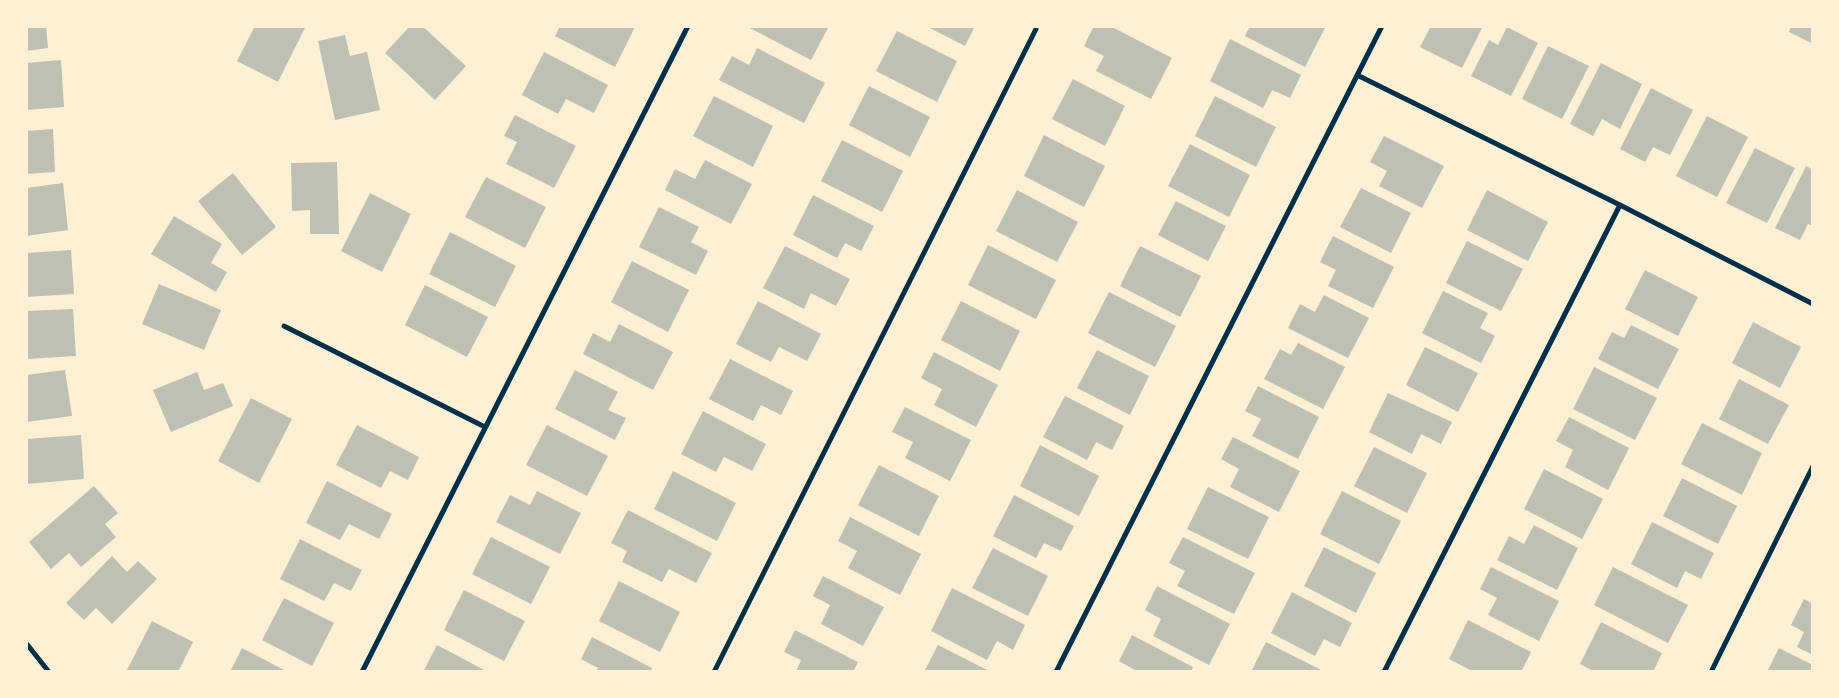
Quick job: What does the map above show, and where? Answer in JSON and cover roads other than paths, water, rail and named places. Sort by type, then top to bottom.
[{"type":"street","points":[[362,672],[688,26]]},
{"type":"street","points":[[714,672],[1032,38],[1036,26]]},
{"type":"street","points":[[1056,672],[1382,26]]},
{"type":"street","points":[[1357,75],[1620,205],[1813,304]]},
{"type":"street","points":[[1384,672],[1620,205]]},
{"type":"street","points":[[284,326],[485,427]]},
{"type":"street","points":[[1711,672],[1813,466]]},
{"type":"street","points":[[26,643],[49,672]]}]
